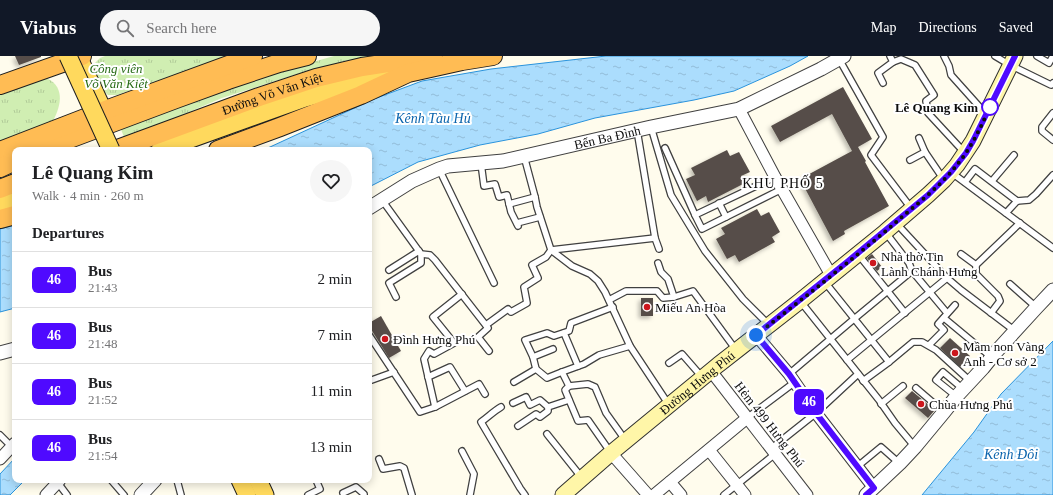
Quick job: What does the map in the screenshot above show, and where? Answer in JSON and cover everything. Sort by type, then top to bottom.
[{"type":"highway","name":"Đường Võ Văn Kiệt","points":[[46,147],[106,117],[253,56]]},
{"type":"highway","name":"Đường Võ Văn Kiệt","points":[[12,147],[106,117],[176,99],[279,63],[307,56]]},
{"type":"highway","name":"Đường Võ Văn Kiệt","points":[[124,147],[259,97],[316,78],[362,67],[433,56]]},
{"type":"highway","points":[[226,147],[361,95],[408,73],[467,58],[493,56]]},
{"type":"highway","points":[[0,85],[67,58]]},
{"type":"highway","name":"Đường Võ Văn Kiệt","points":[[0,151],[12,147]]},
{"type":"highway","points":[[0,168],[12,162]]},
{"type":"highway","points":[[0,189],[12,185]]},
{"type":"highway","points":[[0,220],[12,216]]},
{"type":"main road","points":[[67,58],[106,117],[111,134],[110,147]]},
{"type":"main road","points":[[67,58],[99,147]]},
{"type":"main road","points":[[67,58],[109,147]]},
{"type":"main road","name":"Đường Hưng Phú","points":[[563,495],[706,374],[858,254],[948,176],[966,153],[1012,60]]},
{"type":"main road","points":[[168,147],[305,98],[386,75],[408,73]]},
{"type":"main road","points":[[0,206],[12,202]]},
{"type":"main road","points":[[241,483],[247,495]]},
{"type":"main road","points":[[259,483],[265,495]]},
{"type":"street","name":"Bến Ba Đình","points":[[372,206],[412,181],[448,166],[503,161],[651,127],[739,109],[821,69],[842,57]]},
{"type":"street","points":[[739,109],[827,278]]},
{"type":"street","points":[[756,335],[792,378],[816,413],[858,466],[870,491],[915,447],[963,389],[1053,290]]},
{"type":"street","points":[[0,354],[12,350]]},
{"type":"street","name":"Hẻm 499 Hưng Phú","points":[[706,374],[747,418],[807,495]]},
{"type":"street","points":[[654,495],[747,418]]},
{"type":"street","points":[[0,459],[12,446]]},
{"type":"street","points":[[708,450],[745,495]]},
{"type":"street","points":[[611,453],[648,495]]},
{"type":"street","points":[[670,482],[681,495]]},
{"type":"street","points":[[46,495],[58,483]]},
{"type":"street","points":[[141,495],[152,483]]},
{"type":"lane","points":[[944,56],[949,66],[951,75],[986,115]]},
{"type":"lane","points":[[995,56],[1012,60],[1051,85],[1053,83]]},
{"type":"lane","points":[[1037,56],[1049,63],[1053,56]]},
{"type":"lane","points":[[842,57],[883,137],[871,155],[912,208]]},
{"type":"lane","points":[[882,83],[878,73],[892,59],[901,59],[915,65],[934,95],[926,100],[928,113],[966,153]]},
{"type":"lane","points":[[1053,113],[1042,127],[1042,131],[1053,140]]},
{"type":"lane","points":[[651,127],[671,196],[705,251],[743,299],[768,325]]},
{"type":"lane","points":[[638,130],[655,238],[659,249]]},
{"type":"lane","points":[[919,138],[925,152],[948,176],[965,182],[1053,248]]},
{"type":"lane","points":[[665,148],[702,229],[782,189]]},
{"type":"lane","points":[[910,160],[925,152]]},
{"type":"lane","points":[[992,181],[1014,155]]},
{"type":"lane","points":[[524,156],[537,208],[551,250],[572,266],[590,274],[598,281],[613,307],[630,346],[669,405]]},
{"type":"lane","points":[[481,163],[484,186],[495,184],[499,196],[507,195],[511,212],[518,224],[540,218]]},
{"type":"lane","points":[[438,169],[494,283]]},
{"type":"lane","points":[[965,182],[975,169],[1017,201]]},
{"type":"lane","points":[[1006,213],[1017,201],[1029,200],[1053,175]]},
{"type":"lane","points":[[695,215],[774,177]]},
{"type":"lane","points":[[509,204],[535,197]]},
{"type":"lane","points":[[382,200],[420,253],[421,263],[389,283],[396,297]]},
{"type":"lane","points":[[719,203],[726,217]]},
{"type":"lane","points":[[992,313],[1000,301],[998,296],[976,274],[976,265],[1020,223]]},
{"type":"lane","points":[[890,227],[912,271],[930,292],[946,315],[991,358]]},
{"type":"lane","points":[[890,227],[961,290],[1015,331]]},
{"type":"lane","points":[[486,325],[508,309],[511,312],[526,303],[524,287],[538,278],[532,265],[546,257],[551,250],[655,238]]},
{"type":"lane","points":[[389,270],[420,253],[430,255],[488,328],[478,337],[489,351]]},
{"type":"lane","points":[[858,254],[905,313]]},
{"type":"lane","points":[[961,254],[976,265]]},
{"type":"lane","points":[[658,263],[661,272],[668,279],[674,297]]},
{"type":"lane","points":[[747,418],[792,378],[830,340],[912,271]]},
{"type":"lane","points":[[827,278],[854,319],[889,362]]},
{"type":"lane","points":[[847,360],[947,278]]},
{"type":"lane","points":[[1010,284],[1036,308]]},
{"type":"lane","points":[[609,300],[626,291],[657,291],[663,298],[674,297],[693,291],[736,350]]},
{"type":"lane","points":[[435,407],[424,358],[430,350],[434,354],[454,343],[433,317],[462,294]]},
{"type":"lane","points":[[800,300],[915,447]]},
{"type":"lane","points":[[929,345],[944,330],[938,324],[955,305]]},
{"type":"lane","points":[[613,307],[570,323],[569,331],[564,333],[554,336],[547,333],[525,340],[533,357],[536,369],[547,378],[599,356],[630,346]]},
{"type":"lane","points":[[564,333],[578,366]]},
{"type":"lane","points":[[372,339],[420,412],[435,407],[478,384],[485,394]]},
{"type":"lane","points":[[863,381],[913,342],[922,342],[936,350],[963,389]]},
{"type":"lane","points":[[533,357],[553,349]]},
{"type":"lane","points":[[669,363],[682,354],[706,374]]},
{"type":"lane","points":[[428,377],[450,367],[465,391]]},
{"type":"lane","points":[[514,382],[536,369]]},
{"type":"lane","points":[[372,380],[394,372]]},
{"type":"lane","points":[[562,372],[569,386]]},
{"type":"lane","points":[[724,495],[858,374]]},
{"type":"lane","points":[[611,453],[588,420],[578,420],[565,390],[569,386],[588,384],[595,387],[606,413],[626,441]]},
{"type":"lane","points":[[881,404],[903,386]]},
{"type":"lane","points":[[916,388],[944,412]]},
{"type":"lane","points":[[513,403],[526,397],[530,405],[540,400],[548,407]]},
{"type":"lane","points":[[548,407],[569,400]]},
{"type":"lane","points":[[501,407],[481,422],[525,495]]},
{"type":"lane","points":[[518,426],[536,414],[540,417],[548,411],[548,407]]},
{"type":"lane","points":[[547,434],[582,478]]},
{"type":"lane","points":[[0,435],[12,444]]},
{"type":"lane","points":[[858,466],[881,447],[900,463]]},
{"type":"lane","points":[[462,450],[474,474],[470,495]]},
{"type":"lane","points":[[379,459],[383,469],[400,466],[404,468],[412,495]]},
{"type":"lane","points":[[60,483],[67,495]]},
{"type":"lane","points":[[114,483],[124,495]]},
{"type":"lane","points":[[178,483],[181,495]]},
{"type":"lane","points":[[308,495],[320,489],[317,483]]},
{"type":"lane","points":[[343,493],[356,487],[364,495]]},
{"type":"green space","name":"Công viên Võ Văn Kiệt","points":[[105,56],[228,56],[117,95],[108,95],[101,89],[94,74],[94,64],[100,58]]},
{"type":"green space","points":[[334,56],[381,56],[345,61],[294,75],[222,98],[168,121],[124,137],[120,127],[256,78]]},
{"type":"green space","name":"Công viên Võ Văn Kiệt","points":[[44,77],[51,80],[56,85],[60,96],[60,102],[53,121],[0,141],[0,93]]},
{"type":"water","name":"Kênh Tàu Hủ","points":[[606,56],[808,56],[790,66],[734,91],[694,100],[595,118],[538,134],[480,145],[418,162],[372,185],[372,147],[270,147],[374,99],[422,81],[491,69]]},
{"type":"water","points":[[12,226],[12,309],[0,312],[0,229]]},
{"type":"water","name":"Kênh Đôi","points":[[1053,341],[1053,495],[922,495],[974,432],[1001,394]]},
{"type":"water","points":[[12,461],[12,483],[22,483],[10,495],[0,495],[0,474]]},
{"type":"building","points":[[15,56],[41,56],[41,57],[19,65]]},
{"type":"building","points":[[843,87],[872,139],[858,147],[889,206],[844,231],[845,234],[833,241],[800,179],[852,151],[832,114],[780,142],[771,126]]},
{"type":"building","points":[[727,150],[730,156],[739,152],[750,172],[741,176],[745,183],[708,202],[706,196],[697,201],[686,179],[695,175],[691,168]]},
{"type":"building","points":[[757,209],[761,216],[769,212],[780,232],[772,237],[775,242],[739,262],[735,255],[727,259],[716,239],[725,234],[721,228]]},
{"type":"building","name":"Nhà thờ Tin Lành Chánh Hưng","points":[[872,254],[882,267],[877,271],[867,258]]},
{"type":"building","name":"Miếu An Hòa","points":[[641,298],[653,298],[653,316],[641,316]]},
{"type":"building","name":"Đình Hưng Phú","points":[[381,316],[401,351],[389,358],[372,331],[372,321]]},
{"type":"building","name":"Mầm non Vàng Anh - Cơ sở 2","points":[[950,338],[970,356],[960,367],[940,348]]},
{"type":"building","name":"Chùa Hưng Phú","points":[[912,391],[935,410],[928,418],[905,398]]},
{"type":"bus line","name":"46","points":[[866,495],[874,488],[816,413],[789,374],[756,335],[885,232],[928,195],[951,172],[966,153],[973,141],[1015,56]]},
{"type":"place","name":"Lê Quang Kim","points":[[990,107]]},
{"type":"place","name":"Nhà thờ Tin Lành Chánh Hưng","points":[[873,263]]},
{"type":"place","name":"Miếu An Hòa","points":[[647,307]]},
{"type":"place","name":"Đình Hưng Phú","points":[[385,339]]},
{"type":"place","name":"Mầm non Vàng Anh - Cơ sở 2","points":[[955,353]]},
{"type":"place","name":"Chùa Hưng Phú","points":[[921,404]]},
{"type":"district","name":"KHU PHỐ 5","points":[[783,183]]},
{"type":"route","points":[[756,335],[885,232],[944,180],[966,153],[992,102],[990,107]]}]
